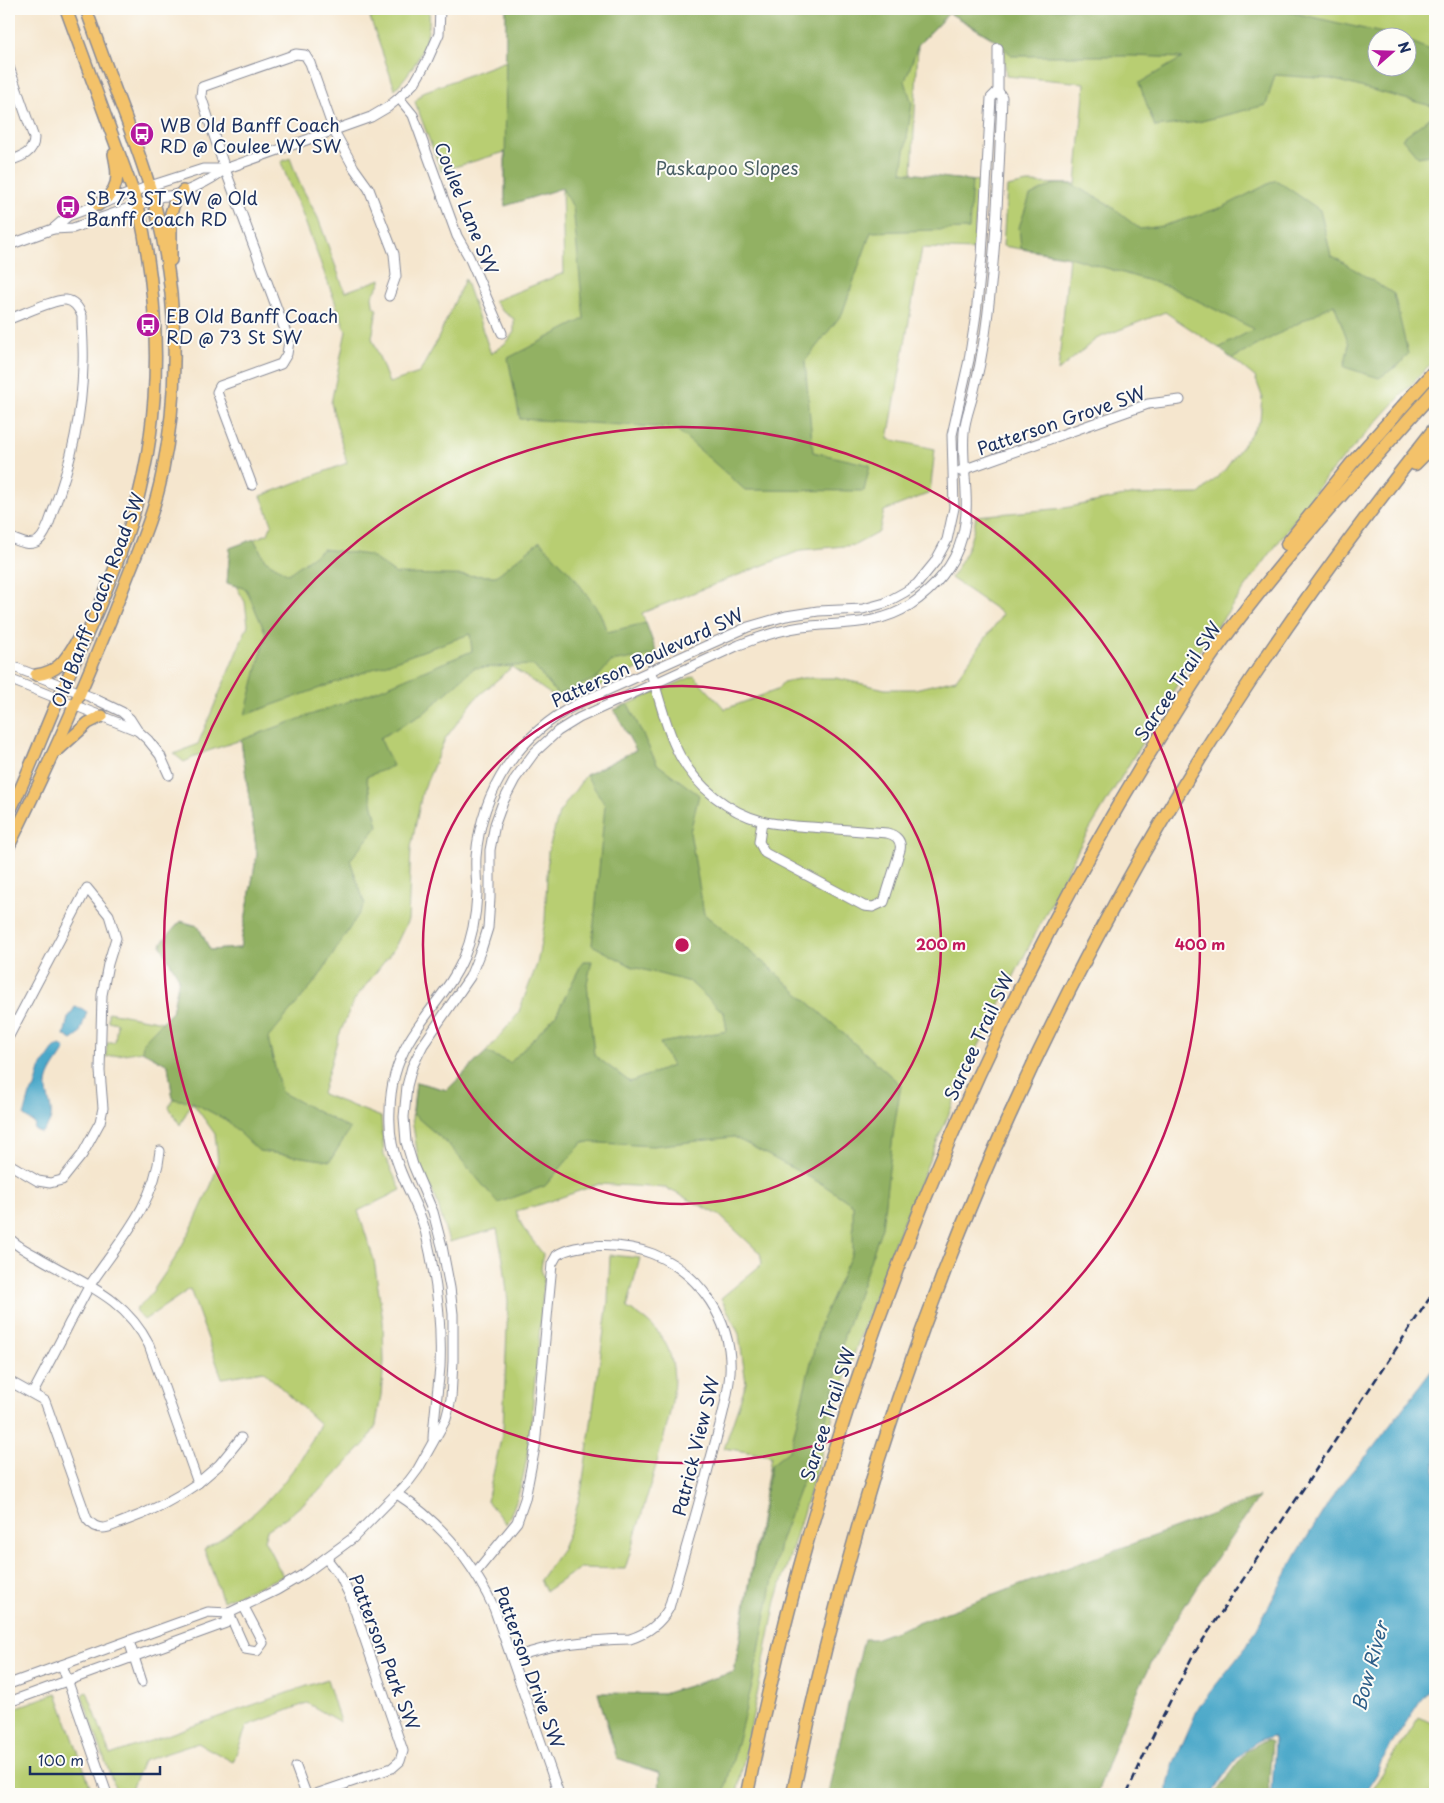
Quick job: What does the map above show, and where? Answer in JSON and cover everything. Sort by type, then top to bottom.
[{"type":"highway","points":[[1220,644],[1243,604],[1322,499],[1435,370]]},
{"type":"highway","name":"Sarcee Trail SW","points":[[746,1794],[757,1738],[785,1622],[826,1473],[871,1334],[944,1151],[1026,976],[1091,852],[1148,756],[1220,644],[1318,520],[1435,390]]},
{"type":"highway","points":[[793,1794],[834,1613],[872,1480],[926,1320],[979,1185],[1008,1118],[1072,985],[1166,814],[1259,670],[1386,490],[1435,428]]},
{"type":"highway","points":[[1386,490],[1435,444]]},
{"type":"main road","name":"Old Banff Coach Road SW","points":[[9,813],[117,561],[132,517],[144,472],[152,426],[156,367],[154,304],[144,230],[134,192],[66,9]]},
{"type":"main road","name":"Old Banff Coach Road SW","points":[[9,846],[76,705],[147,528],[163,472],[173,388],[172,302],[162,237],[150,186],[86,9]]},
{"type":"main road","points":[[98,205],[113,192],[117,178],[116,162],[104,113]]},
{"type":"main road","points":[[172,302],[171,213],[174,204],[183,191]]},
{"type":"main road","points":[[36,675],[55,670],[62,663],[96,610]]},
{"type":"main road","points":[[52,756],[88,723],[102,716]]},
{"type":"street","points":[[52,229],[68,216],[150,186],[204,170],[225,169],[371,117],[399,98],[415,82],[439,34],[440,9]]},
{"type":"street","name":"Patterson Boulevard SW","points":[[9,1684],[208,1612],[230,1613],[277,1590],[304,1574],[366,1526],[397,1494],[418,1468],[446,1419],[450,1399],[453,1361],[453,1314],[447,1270],[433,1212],[413,1165],[406,1142],[404,1100],[410,1074],[416,1059],[432,1031],[460,994],[470,977],[482,947],[488,928],[490,859],[493,833],[503,802],[521,770],[534,753],[566,726],[584,715],[761,636],[788,629],[869,622],[900,611],[928,592],[952,562],[964,528],[967,504],[964,470],[964,430],[981,358],[995,257],[1002,98],[998,91],[998,48]]},
{"type":"street","points":[[252,485],[217,392],[220,386],[281,364],[289,341],[225,169],[201,96],[202,87],[296,54],[305,55],[310,63],[334,131],[354,168],[369,189],[394,254],[396,276],[389,296]]},
{"type":"street","points":[[9,66],[34,138],[32,148],[28,153],[9,161]]},
{"type":"street","name":"Patterson Boulevard SW","points":[[432,1442],[440,1365],[438,1300],[433,1265],[422,1222],[396,1156],[391,1133],[390,1110],[395,1075],[401,1058],[418,1027],[457,973],[470,940],[474,925],[477,892],[476,857],[480,827],[493,791],[510,762],[535,733],[563,712],[734,632],[786,616],[863,609],[885,603],[917,584],[932,567],[947,540],[954,508],[952,473],[953,425],[969,360],[976,314],[982,256],[991,98],[998,91]]},
{"type":"street","name":"Coulee Lane SW","points":[[399,98],[413,115],[457,236],[469,257],[502,333]]},
{"type":"street","points":[[9,245],[52,229],[73,228],[153,199],[183,191],[208,182],[225,169]]},
{"type":"street","points":[[982,256],[995,257]]},
{"type":"street","points":[[9,319],[61,300],[73,303],[79,309],[82,316],[83,357],[81,398],[72,452],[48,524],[41,537],[34,542],[24,543],[9,538]]},
{"type":"street","name":"Patterson Grove SW","points":[[952,473],[1148,404],[1180,400]]},
{"type":"street","points":[[905,592],[912,604]]},
{"type":"street","points":[[786,616],[788,629]]},
{"type":"street","points":[[9,665],[80,692],[113,706],[122,712],[154,747],[169,775]]},
{"type":"street","points":[[650,670],[675,746],[690,771],[709,793],[716,798],[762,821],[784,825],[887,833],[896,837],[900,843],[900,850],[884,902],[874,908],[864,906],[765,853],[759,842],[762,821]]},
{"type":"street","points":[[9,679],[137,730]]},
{"type":"street","points":[[510,762],[521,770]]},
{"type":"street","points":[[9,1036],[87,888],[109,915],[116,938],[108,964],[102,995],[100,1070],[103,1108],[100,1122],[82,1155],[62,1180],[50,1183],[38,1181],[9,1164]]},
{"type":"street","points":[[474,925],[488,928]]},
{"type":"street","points":[[33,1393],[90,1286],[121,1242],[152,1187],[158,1168],[160,1151]]},
{"type":"street","points":[[10,1241],[112,1299],[128,1314],[144,1336],[151,1351],[198,1483]]},
{"type":"street","name":"Patrick View SW","points":[[476,1572],[517,1522],[525,1498],[535,1447],[552,1264],[556,1255],[573,1249],[620,1246],[650,1253],[672,1263],[695,1281],[715,1308],[726,1338],[730,1367],[721,1419],[668,1608],[659,1622],[638,1637],[573,1643],[535,1650],[512,1658]]},
{"type":"street","points":[[9,1381],[33,1393],[46,1404],[87,1519],[95,1526],[101,1528],[136,1517],[198,1483],[219,1465],[241,1438]]},
{"type":"street","name":"Patterson Drive SW","points":[[397,1494],[433,1520],[452,1540],[476,1572],[494,1608],[559,1794]]},
{"type":"street","name":"Patterson Park SW","points":[[316,1794],[392,1768],[400,1761],[403,1751],[350,1596],[340,1576],[326,1558]]},
{"type":"street","points":[[230,1613],[245,1649],[257,1652],[263,1643],[244,1607]]},
{"type":"street","name":"Patterson Boulevard SW","points":[[9,1702],[226,1623],[230,1613]]},
{"type":"street","points":[[129,1641],[142,1682]]},
{"type":"street","points":[[62,1665],[107,1794]]},
{"type":"street","points":[[296,1767],[306,1794]]},
{"type":"green space","points":[[367,9],[429,9],[428,31],[421,52],[410,72],[395,89]]},
{"type":"green space","points":[[506,9],[1435,9],[1435,359],[1326,477],[1189,665],[1081,844],[972,1059],[893,1246],[839,1396],[776,1601],[737,1794],[659,1794],[660,1773],[617,1758],[598,1693],[663,1694],[734,1672],[771,1456],[724,1448],[746,1383],[739,1334],[721,1298],[762,1264],[760,1253],[719,1215],[666,1188],[599,1184],[516,1211],[523,1228],[543,1254],[541,1269],[544,1278],[527,1458],[519,1492],[506,1524],[487,1501],[503,1430],[508,1302],[504,1265],[497,1229],[449,1242],[436,1199],[419,1164],[412,1119],[416,1082],[447,1090],[486,1052],[518,1014],[537,964],[545,921],[548,852],[559,813],[586,775],[636,750],[614,710],[694,676],[725,709],[777,690],[783,682],[803,678],[836,678],[885,689],[915,689],[956,679],[1003,614],[951,578],[967,548],[973,533],[976,516],[1065,508],[1129,495],[1199,494],[1224,471],[1260,421],[1262,396],[1255,377],[1219,348],[1165,312],[1096,339],[1058,371],[1069,257],[1003,246],[1007,187],[1027,183],[1076,184],[1085,83],[1006,76],[1003,45],[949,13],[918,45],[912,175],[979,181],[973,250],[922,248],[888,439],[935,449],[930,493],[884,511],[879,532],[855,545],[802,550],[642,613],[659,659],[563,703],[512,667],[475,699],[445,739],[422,793],[411,848],[408,920],[394,949],[353,1002],[338,1038],[322,1094],[381,1117],[384,1155],[401,1190],[358,1211],[374,1260],[383,1321],[384,1362],[376,1425],[368,1440],[329,1482],[291,1514],[267,1530],[264,1540],[283,1576],[223,1601],[204,1549],[240,1525],[272,1496],[298,1462],[320,1424],[263,1371],[222,1378],[190,1289],[144,1320],[135,1310],[148,1298],[174,1260],[193,1225],[212,1183],[218,1162],[215,1134],[192,1102],[180,1125],[169,1107],[173,1099],[168,1065],[142,1051],[106,1057],[107,1042],[115,1042],[117,1023],[108,1021],[108,1012],[162,1022],[172,1012],[179,978],[161,946],[162,942],[181,921],[198,926],[210,950],[240,948],[257,854],[241,740],[205,752],[184,762],[174,754],[198,744],[248,625],[245,602],[236,586],[227,583],[230,548],[268,534],[272,524],[261,496],[347,463],[331,403],[346,331],[281,162],[290,158],[299,182],[318,218],[345,292],[381,279],[372,296],[373,305],[377,310],[372,338],[389,383],[419,373],[435,345],[465,279],[491,354],[507,342],[514,332],[514,319],[501,310],[494,301],[564,273],[562,188],[505,206],[505,152],[441,171],[415,102],[423,92],[506,61]]},
{"type":"green space","name":"Paskapoo Slopes","points":[[506,9],[1277,9],[1366,29],[1366,78],[1416,78],[1416,44],[1435,52],[1435,107],[1331,79],[1275,75],[1266,105],[1198,122],[1155,127],[1139,83],[1182,58],[1012,56],[991,37],[949,13],[918,45],[905,81],[912,104],[902,172],[972,181],[969,229],[871,232],[842,314],[805,361],[813,452],[870,465],[864,491],[745,490],[675,428],[520,419],[508,358],[584,319],[573,207],[562,188],[505,206]]},
{"type":"green space","points":[[1435,114],[1435,154],[1418,157],[1402,138]]},
{"type":"green space","points":[[1276,180],[1320,210],[1331,255],[1394,294],[1408,354],[1400,364],[1379,378],[1344,367],[1349,344],[1334,304],[1232,359],[1219,348],[1254,329],[1170,287],[1069,257],[1021,248],[1019,227],[1030,196],[1054,184],[1071,184],[1105,202],[1140,229],[1163,226],[1223,207]]},
{"type":"green space","points":[[254,539],[265,560],[288,574],[323,549],[369,555],[396,574],[496,576],[540,541],[574,577],[600,613],[607,632],[646,623],[657,654],[611,662],[597,678],[558,695],[533,665],[474,668],[423,714],[380,738],[393,766],[366,777],[378,826],[350,860],[365,904],[318,978],[268,1038],[281,1092],[350,1129],[330,1161],[259,1151],[226,1120],[192,1102],[173,1099],[168,1065],[142,1051],[143,1042],[172,1012],[179,978],[161,946],[162,942],[180,922],[198,926],[210,950],[240,948],[257,854],[241,740],[371,693],[472,651],[470,634],[245,715],[266,634],[246,589],[227,583],[230,548]]},
{"type":"green space","points":[[628,704],[657,764],[699,795],[690,832],[704,914],[769,967],[901,1085],[882,1227],[844,1336],[831,1405],[781,1539],[753,1681],[724,1794],[659,1794],[660,1773],[617,1758],[598,1693],[663,1694],[734,1672],[771,1465],[790,1450],[820,1324],[853,1251],[853,1205],[822,1184],[734,1137],[653,1146],[583,1142],[545,1186],[498,1203],[449,1145],[413,1114],[416,1082],[447,1090],[486,1052],[510,1063],[556,1015],[583,961],[592,961],[587,983],[594,1055],[630,1082],[672,1066],[660,1043],[727,1031],[724,1013],[690,982],[633,967],[592,945],[605,805],[586,775],[636,750],[614,710]]},
{"type":"green space","points":[[610,1255],[640,1258],[627,1308],[654,1328],[668,1349],[673,1370],[673,1397],[664,1437],[625,1569],[580,1568],[546,1591],[540,1580],[562,1549],[573,1522],[582,1487],[608,1302]]},
{"type":"green space","points":[[1259,1497],[1195,1590],[1160,1647],[1125,1719],[1097,1794],[829,1794],[864,1639],[874,1639]]},
{"type":"green space","points":[[327,1679],[340,1722],[307,1703],[247,1726],[233,1762],[198,1743],[143,1761],[129,1794],[117,1794],[82,1696],[87,1691],[110,1755]]},
{"type":"green space","points":[[57,1693],[93,1794],[9,1794],[9,1710]]},
{"type":"green space","points":[[1419,1717],[1435,1725],[1435,1794],[1369,1794]]},
{"type":"green space","points":[[1267,1739],[1272,1741],[1269,1780],[1270,1794],[1215,1794],[1247,1750]]},
{"type":"water","points":[[75,1007],[87,1012],[79,1035],[72,1040],[64,1035],[68,1018]]},
{"type":"water","points":[[61,1045],[65,1049],[48,1079],[47,1094],[51,1120],[41,1133],[34,1129],[35,1124],[24,1116],[40,1069],[55,1047]]},
{"type":"water","name":"Bow River","points":[[1435,1366],[1435,1683],[1420,1701],[1394,1741],[1364,1794],[1272,1794],[1275,1741],[1273,1736],[1253,1744],[1245,1750],[1230,1767],[1212,1794],[1168,1794],[1172,1768],[1199,1706],[1247,1646],[1298,1552],[1337,1489],[1369,1453]]},
{"type":"railway","points":[[1127,1794],[1148,1746],[1193,1655],[1435,1290]]},
{"type":"place","name":"WB Old Banff Coach RD @ Coulee WY SW","points":[[142,134]]},
{"type":"place","name":"SB 73 ST SW @ Old Banff Coach RD","points":[[68,207]]},
{"type":"place","name":"EB Old Banff Coach RD @ 73 St SW","points":[[148,325]]}]
